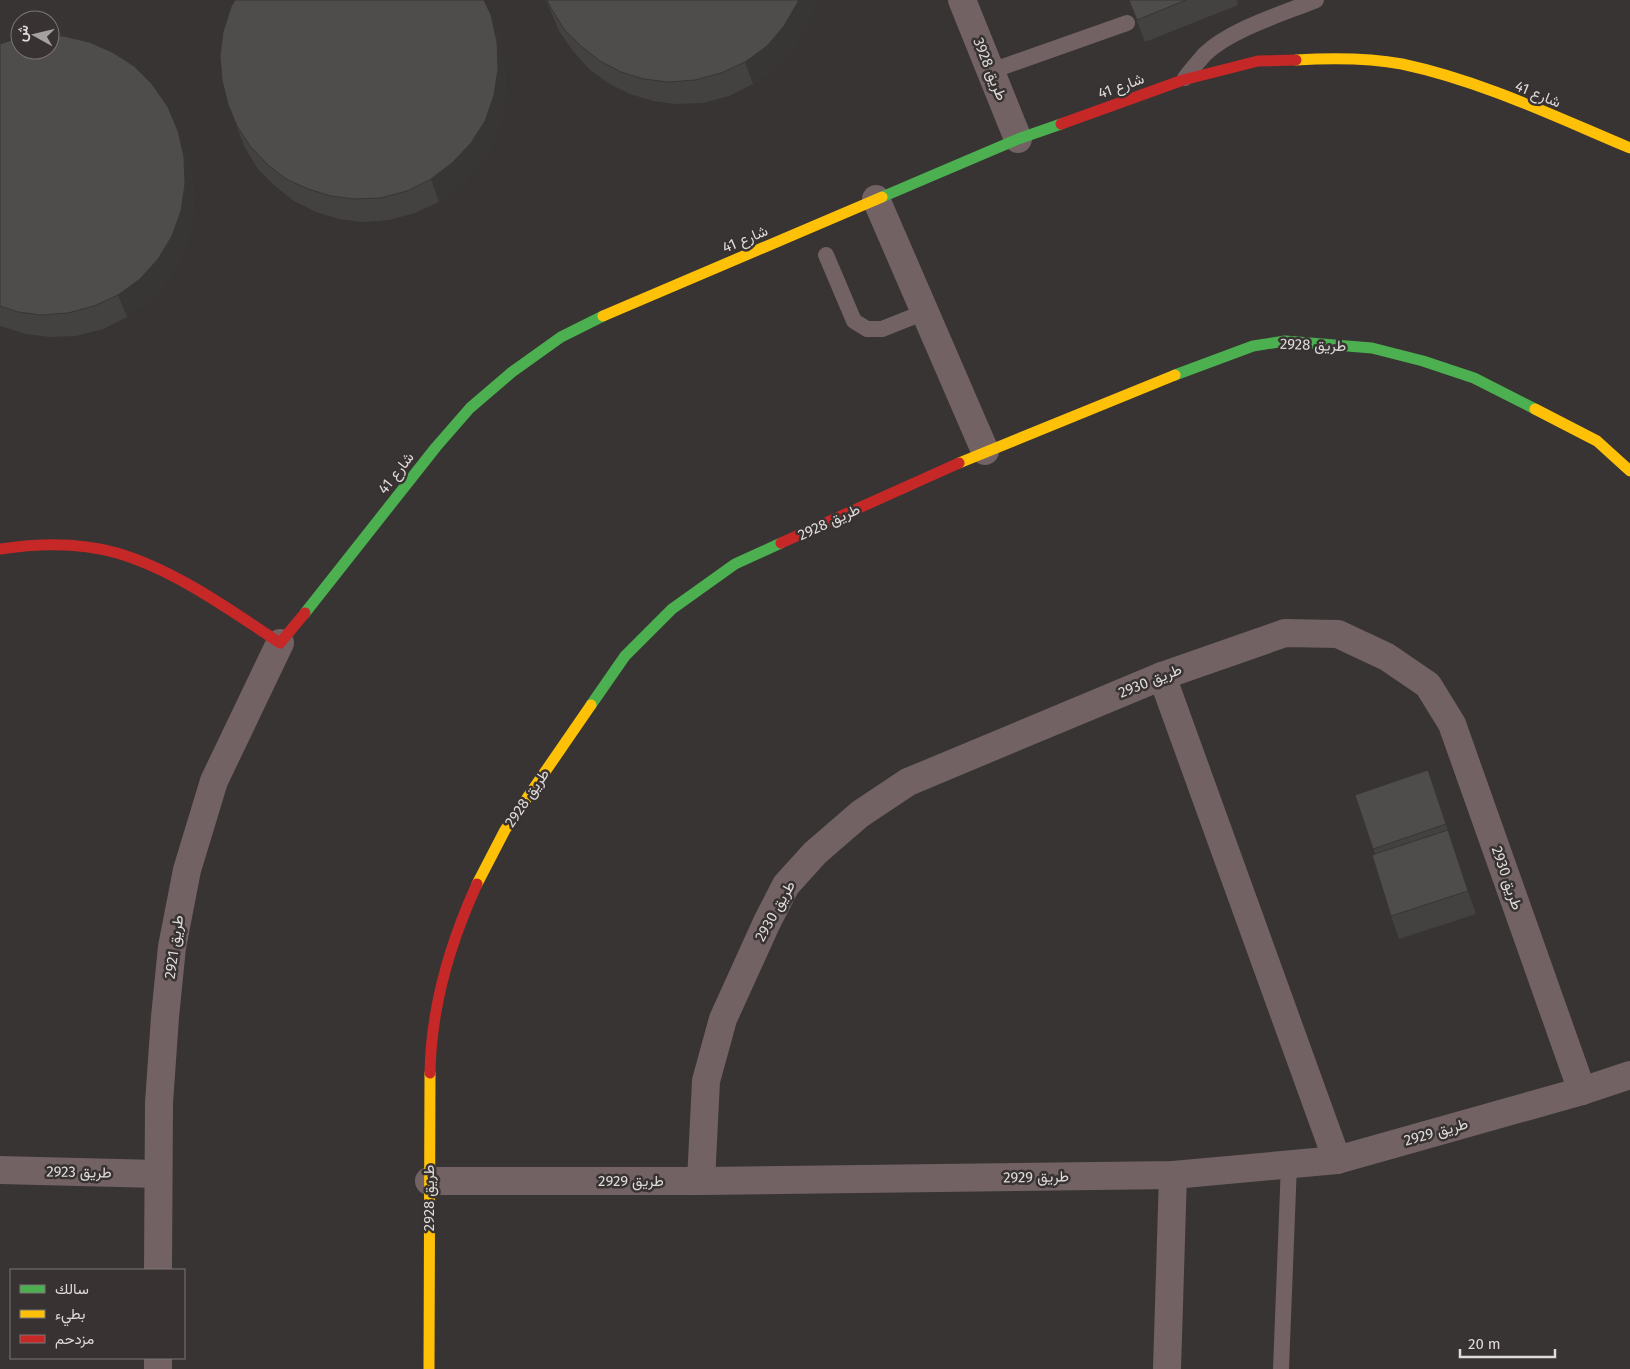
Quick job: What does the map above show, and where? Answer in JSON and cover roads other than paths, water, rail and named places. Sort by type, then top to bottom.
[{"type":"street","name":"طريق 3928","points":[[962,0],[1018,139]]},
{"type":"street","name":"شارع 41","points":[[280,643],[323,592],[436,447],[470,408],[512,372],[561,337],[611,312],[1018,139],[1183,80],[1258,61],[1335,58],[1401,64],[1467,81],[1630,148]]},
{"type":"street","points":[[876,199],[985,451]]},
{"type":"street","name":"طريق 2928","points":[[429,1369],[430,1070],[442,986],[462,921],[488,859],[505,830],[625,656],[672,608],[735,564],[985,451],[1220,357],[1253,346],[1285,341],[1372,348],[1424,361],[1474,378],[1597,441],[1630,471]]},
{"type":"street","points":[[0,549],[22,545],[58,544],[95,548],[130,557],[207,595],[280,643]]},
{"type":"street","name":"طريق 2930","points":[[701,1181],[706,1080],[723,1019],[751,955],[786,885],[815,853],[860,814],[908,782],[1162,676],[1285,633],[1338,634],[1387,657],[1428,685],[1452,724],[1582,1091]]},
{"type":"street","name":"طريق 2921","points":[[158,1269],[158,1174],[165,1016],[172,947],[187,870],[214,781],[280,643]]},
{"type":"street","points":[[1162,676],[1337,1160]]},
{"type":"street","name":"طريق 2929","points":[[429,1182],[701,1181],[1173,1175],[1337,1160],[1582,1091],[1630,1075]]},
{"type":"street","name":"طريق 2923","points":[[0,1170],[158,1174]]},
{"type":"street","points":[[1167,1369],[1173,1175]]},
{"type":"lane","points":[[1183,80],[1206,54],[1225,40],[1246,29],[1316,0]]},
{"type":"lane","points":[[991,71],[1127,23]]},
{"type":"lane","points":[[826,255],[854,321],[867,329],[882,329],[925,312]]},
{"type":"lane","points":[[1281,1369],[1289,1164]]}]
